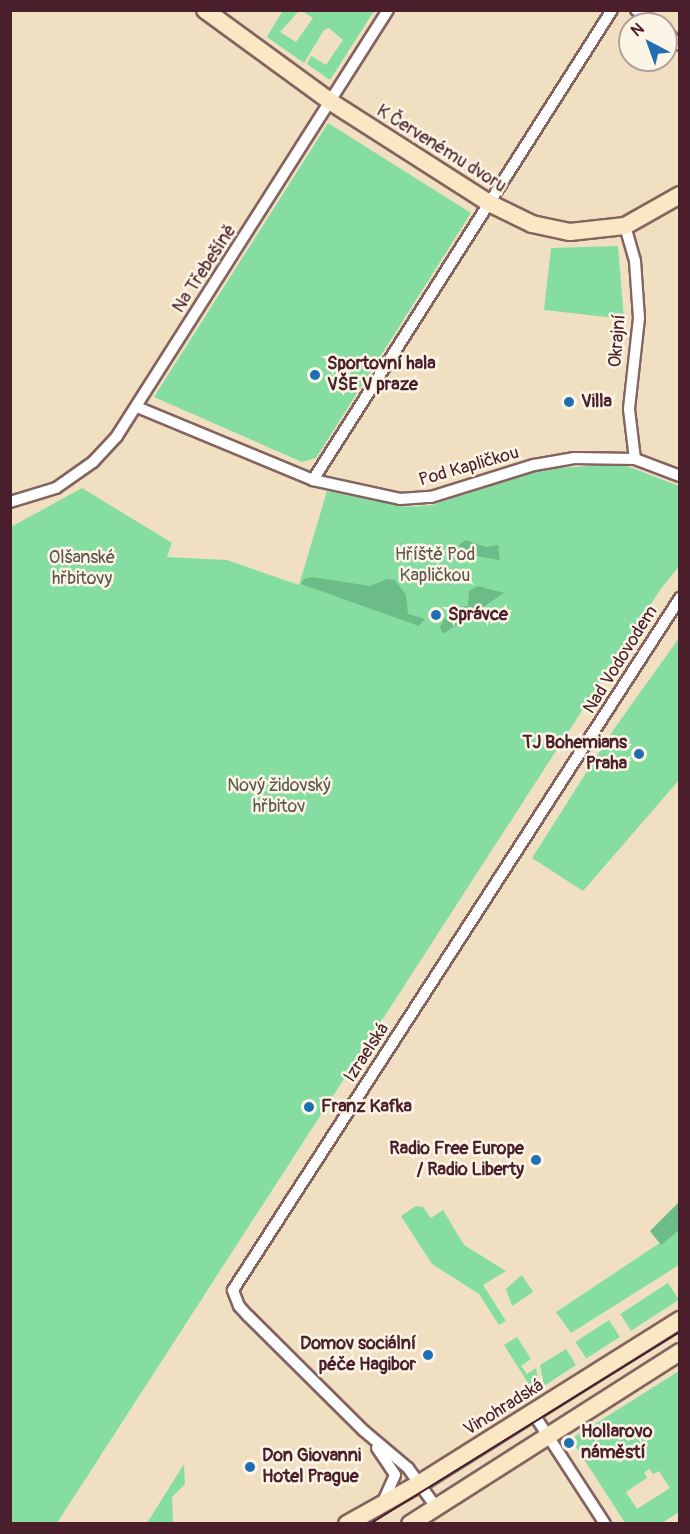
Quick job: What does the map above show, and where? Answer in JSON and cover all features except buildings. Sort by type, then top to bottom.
[{"type":"main road","name":"K Červenému dvoru","points":[[211,13],[331,102],[489,203],[515,217],[551,229],[594,232],[625,226],[680,195]]},
{"type":"main road","name":"Vinohradská","points":[[348,1524],[362,1520],[680,1320]]},
{"type":"main road","points":[[410,1524],[680,1352]]},
{"type":"street","name":"Na Třebešíně","points":[[10,502],[56,488],[93,462],[137,407],[388,10]]},
{"type":"street","points":[[313,480],[612,10]]},
{"type":"street","name":"Okrajní","points":[[625,226],[635,261],[639,318],[629,409],[634,459]]},
{"type":"street","name":"Pod Kapličkou","points":[[137,407],[313,480],[381,496],[414,499],[458,490],[534,465],[574,458],[634,459],[680,476]]},
{"type":"street","name":"Nad Vodovodem","points":[[533,830],[680,598]]},
{"type":"street","name":"Izraelská","points":[[364,1431],[248,1316],[234,1296],[241,1275],[399,1035],[474,913],[533,830]]},
{"type":"street","points":[[533,1413],[605,1524]]},
{"type":"street","points":[[364,1431],[420,1483],[436,1507]]},
{"type":"street","points":[[364,1431],[395,1475],[381,1506]]},
{"type":"green space","points":[[283,10],[299,11],[280,32],[296,42],[313,18],[302,11],[374,11],[330,80],[307,64],[311,56],[326,65],[343,40],[329,28],[324,30],[304,63],[267,37]]},
{"type":"green space","points":[[328,123],[471,213],[316,458],[302,462],[154,397]]},
{"type":"green space","points":[[618,246],[624,319],[544,310],[551,248]]},
{"type":"green space","name":"Nový židovský hřbitov","points":[[622,464],[679,486],[679,566],[660,590],[57,1523],[11,1524],[11,527],[82,488],[172,543],[167,557],[227,560],[299,585],[327,491],[408,507],[432,505],[541,469]]},
{"type":"green space","points":[[466,540],[486,547],[498,545],[500,560],[463,554],[459,545]]},
{"type":"green space","points":[[312,577],[370,586],[387,579],[395,580],[406,595],[408,614],[425,619],[419,626],[301,584],[304,579]]},
{"type":"green space","points":[[478,586],[504,593],[443,634],[440,627],[444,619],[456,607],[468,606],[469,591]]},
{"type":"green space","name":"TJ Bohemians Praha","points":[[679,638],[679,780],[583,891],[532,858],[614,729]]},
{"type":"green space","points":[[679,1202],[679,1230],[661,1245],[650,1231]]},
{"type":"green space","points":[[416,1206],[423,1207],[431,1218],[443,1210],[464,1245],[506,1271],[483,1285],[506,1321],[499,1325],[479,1294],[432,1264],[401,1216]]},
{"type":"green space","points":[[679,1230],[679,1265],[571,1333],[556,1312]]},
{"type":"green space","points":[[522,1275],[533,1292],[512,1306],[506,1289]]},
{"type":"green space","points":[[668,1283],[679,1300],[631,1331],[620,1314]]},
{"type":"green space","points":[[609,1320],[620,1337],[586,1359],[575,1342]]},
{"type":"green space","points":[[517,1337],[531,1359],[521,1366],[527,1374],[536,1368],[539,1383],[534,1392],[504,1345]]},
{"type":"green space","points":[[566,1349],[576,1365],[544,1386],[540,1365]]},
{"type":"green space","points":[[679,1371],[679,1512],[662,1523],[625,1523],[571,1439]],"holes":[[[649,1469],[653,1474],[659,1471],[670,1488],[637,1509],[626,1492],[647,1478],[644,1473]]]},
{"type":"green space","points":[[184,1464],[185,1484],[172,1497],[173,1523],[147,1523]]},
{"type":"tram line","points":[[370,1524],[680,1332]]},
{"type":"place","name":"Sportovní hala VŠE V praze","points":[[315,375]]},
{"type":"place","name":"Villa","points":[[569,402]]},
{"type":"place","name":"Správce","points":[[436,615]]},
{"type":"place","name":"TJ Bohemians Praha","points":[[639,754]]},
{"type":"place","name":"Franz Kafka","points":[[309,1107]]},
{"type":"place","name":"Radio Free Europe / Radio Liberty","points":[[536,1160]]},
{"type":"place","name":"Domov sociální péče Hagibor","points":[[428,1355]]},
{"type":"place","name":"Hollarovo náměstí","points":[[569,1443]]},
{"type":"place","name":"Don Giovanni Hotel Prague","points":[[250,1467]]},
{"type":"park label","name":"Hříště Pod Kapličkou","points":[[435,566]]},
{"type":"park label","name":"Olšanské hřbitovy","points":[[82,569]]}]
